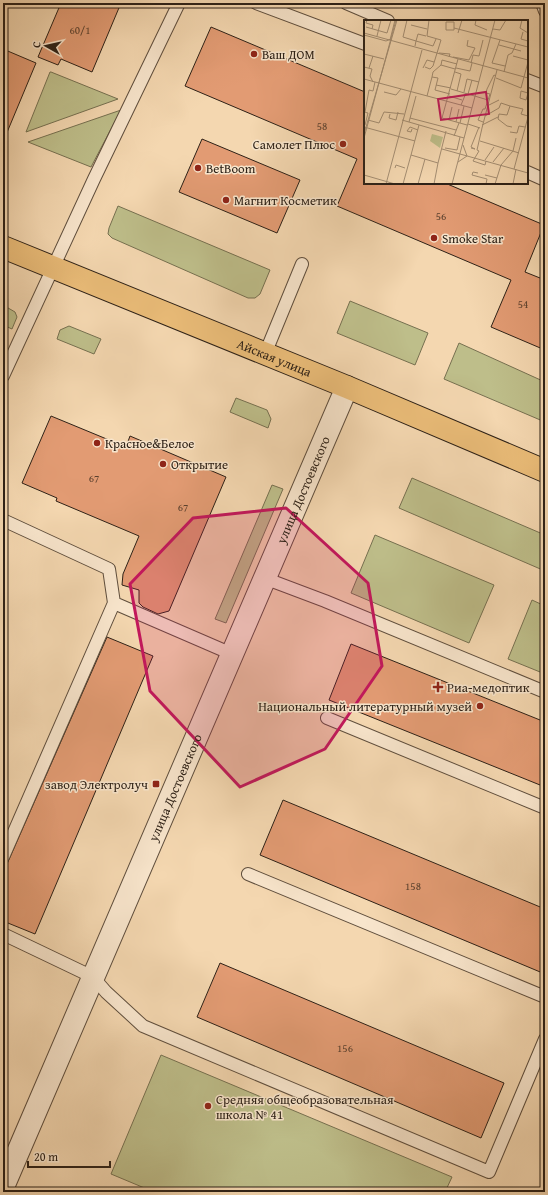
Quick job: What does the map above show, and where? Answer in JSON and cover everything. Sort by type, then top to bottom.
[{"type":"main road","name":"Айская улица","points":[[3,247],[347,387],[545,470]]},
{"type":"street","name":"улица Достоевского","points":[[3,1187],[347,387]]},
{"type":"lane","points":[[3,376],[53,267],[179,3]]},
{"type":"lane","points":[[256,3],[364,44]]},
{"type":"lane","points":[[542,3],[545,11]]},
{"type":"lane","points":[[350,4],[386,20]]},
{"type":"lane","points":[[528,80],[545,87]]},
{"type":"lane","points":[[528,172],[545,180]]},
{"type":"lane","points":[[265,354],[302,264]]},
{"type":"lane","points":[[3,520],[109,569],[114,603],[3,857]]},
{"type":"lane","points":[[264,578],[325,601],[545,692]]},
{"type":"lane","points":[[114,603],[232,654]]},
{"type":"lane","points":[[327,718],[545,808]]},
{"type":"lane","points":[[248,874],[545,997]]},
{"type":"lane","points":[[3,934],[93,977],[106,992],[143,1026],[489,1172],[544,1044]]},
{"type":"highlighted area","points":[[286,508],[368,583],[382,666],[325,749],[240,787],[150,691],[130,584],[193,518]]},
{"type":"green space","points":[[51,72],[118,99],[26,132]]},
{"type":"green space","points":[[121,110],[91,167],[28,142]]},
{"type":"green space","points":[[118,206],[270,270],[260,294],[255,298],[248,298],[112,238],[108,234],[109,228]]},
{"type":"green space","points":[[350,301],[428,333],[415,365],[337,333]]},
{"type":"green space","points":[[3,305],[15,312],[17,317],[12,329],[3,325]]},
{"type":"green space","points":[[69,326],[101,339],[94,354],[57,339],[60,330]]},
{"type":"green space","points":[[459,343],[545,382],[545,422],[444,379]]},
{"type":"green space","points":[[236,398],[267,410],[271,419],[268,428],[230,412]]},
{"type":"green space","points":[[412,478],[545,535],[545,571],[399,508]]},
{"type":"green space","points":[[272,485],[283,489],[226,623],[215,619]]},
{"type":"green space","points":[[375,535],[494,585],[469,643],[351,593]]},
{"type":"green space","points":[[532,600],[545,606],[545,674],[508,659]]},
{"type":"green space","name":"Средняя общеобразовательная школа № 41","points":[[161,1055],[452,1177],[445,1192],[154,1192],[111,1174]]},
{"type":"building","points":[[61,3],[121,3],[92,72],[61,59],[58,65],[38,57]]},
{"type":"building","points":[[211,27],[364,92],[364,184],[447,184],[544,225],[525,272],[545,280],[545,350],[491,327],[511,280],[337,206],[357,159],[185,86]]},
{"type":"building","points":[[3,49],[36,63],[3,142]]},
{"type":"building","points":[[202,139],[300,180],[277,233],[179,192]]},
{"type":"building","points":[[51,416],[126,447],[130,436],[226,477],[169,611],[158,614],[143,607],[139,603],[139,590],[122,585],[123,574],[139,536],[56,501],[57,498],[22,483]]},
{"type":"building","points":[[107,637],[153,656],[35,934],[3,921],[3,873]]},
{"type":"building","points":[[351,644],[545,722],[545,787],[329,700]]},
{"type":"building","points":[[283,800],[545,909],[545,974],[260,855]]},
{"type":"building","points":[[220,963],[504,1083],[481,1138],[197,1017]]},
{"type":"place","name":"Ваш ДОМ","points":[[254,54]]},
{"type":"place","name":"Самолет Плюс","points":[[343,144]]},
{"type":"place","name":"BetBoom","points":[[198,168]]},
{"type":"place","name":"Магнит Косметик","points":[[226,200]]},
{"type":"place","name":"Smoke Star","points":[[434,238]]},
{"type":"place","name":"Красное&Белое","points":[[97,443]]},
{"type":"place","name":"Открытие","points":[[163,464]]},
{"type":"place","name":"Риа-медоптик","points":[[438,687]]},
{"type":"place","name":"Национальный литературный музей","points":[[480,706]]},
{"type":"place","name":"завод Электролуч","points":[[156,784]]},
{"type":"place","name":"Средняя общеобразовательная школа № 41","points":[[208,1106]]}]
